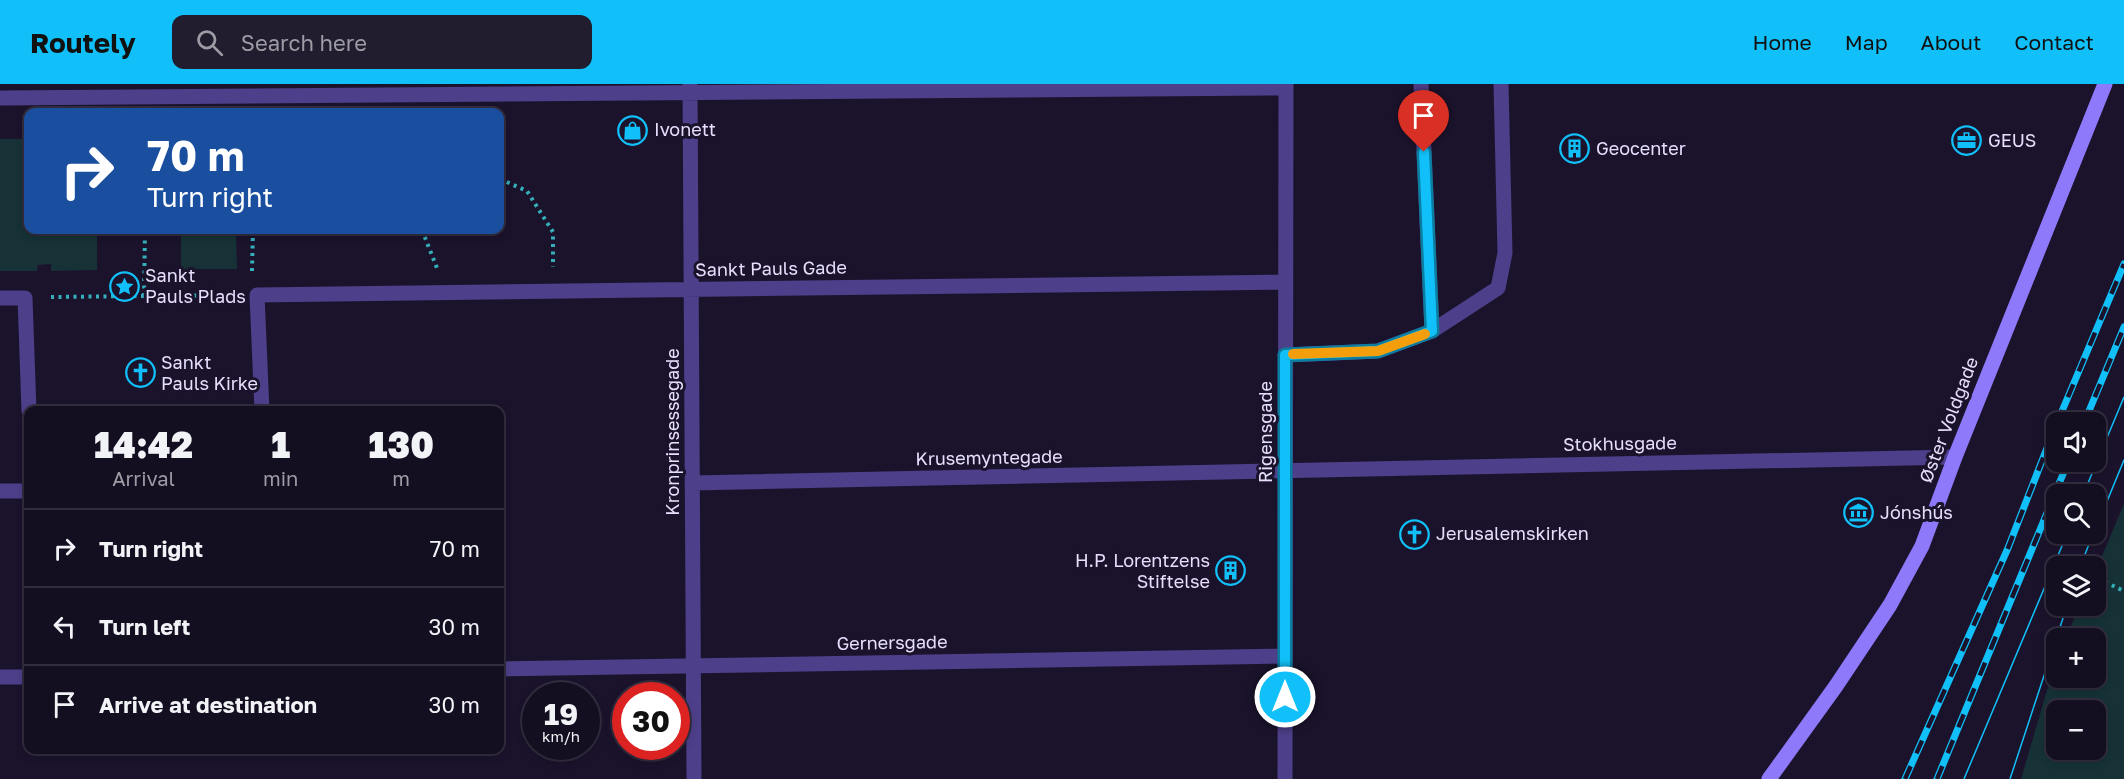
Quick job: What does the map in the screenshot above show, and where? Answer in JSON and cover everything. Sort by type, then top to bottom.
[{"type":"street","points":[[1421,84],[1432,331]]},
{"type":"street","points":[[1285,355],[1378,351],[1432,331],[1498,288],[1505,253],[1501,84]]},
{"type":"street","name":"Øster Voldgade","points":[[1770,779],[1890,605],[1922,546],[1955,457],[2105,84]]},
{"type":"street","points":[[0,98],[143,90],[1286,86]]},
{"type":"street","name":"Rigensgade","points":[[1285,779],[1286,86]]},
{"type":"street","name":"Kronprinsessegade","points":[[690,88],[694,779]]},
{"type":"street","name":"Sankt Pauls Gade","points":[[257,295],[1285,282]]},
{"type":"street","points":[[257,295],[262,406]]},
{"type":"street","points":[[0,298],[25,298],[29,406]]},
{"type":"street","name":"Stokhusgade","points":[[1286,471],[1955,457]]},
{"type":"street","name":"Krusemyntegade","points":[[692,483],[1286,471]]},
{"type":"street","points":[[0,491],[24,491]]},
{"type":"street","name":"Gernersgade","points":[[504,669],[1285,656]]},
{"type":"street","points":[[0,677],[24,677]]},
{"type":"path","points":[[504,181],[527,191],[553,232],[555,291]]},
{"type":"path","points":[[144,296],[145,234]]},
{"type":"path","points":[[251,275],[253,234]]},
{"type":"path","points":[[424,234],[447,293]]},
{"type":"path","points":[[25,298],[257,295]]},
{"type":"path","points":[[2106,582],[2124,591]]},
{"type":"green space","points":[[0,139],[24,139],[24,234],[97,234],[97,270],[51,271],[51,264],[38,265],[37,271],[0,271]]},
{"type":"green space","points":[[181,234],[236,234],[237,269],[181,269]]},
{"type":"green space","points":[[2124,504],[2124,779],[2021,779],[2048,688],[2106,688],[2106,628],[2070,628],[2075,616],[2106,616],[2106,556],[2102,556]]},
{"type":"tram line","points":[[2088,484],[2124,397]]},
{"type":"tram line","points":[[2106,504],[2124,460]]},
{"type":"tram line","points":[[1964,779],[2063,544]]},
{"type":"tram line","points":[[2084,556],[2089,544]]},
{"type":"tram line","points":[[2010,779],[2064,616]]},
{"type":"railway","points":[[2062,412],[2124,264]]},
{"type":"railway","points":[[2089,412],[2124,327]]},
{"type":"railway","points":[[1905,779],[2008,548],[2046,451]]},
{"type":"railway","points":[[1937,779],[2064,472]]},
{"type":"slow traffic","points":[[1293,354],[1378,351],[1425,334]]},
{"type":"place","name":"Ivonett","points":[[633,130]]},
{"type":"place","name":"GEUS","points":[[1967,141]]},
{"type":"place","name":"Geocenter","points":[[1575,149]]},
{"type":"place","name":"Sankt Pauls Plads","points":[[124,286]]},
{"type":"place","name":"Sankt Pauls Kirke","points":[[140,373]]},
{"type":"place","name":"Jónshús","points":[[1859,513]]},
{"type":"place","name":"Jerusalemskirken","points":[[1415,534]]},
{"type":"place","name":"H.P. Lorentzens Stiftelse","points":[[1231,571]]},
{"type":"route","points":[[1285,697],[1285,355],[1378,351],[1432,331],[1424,152]]}]
